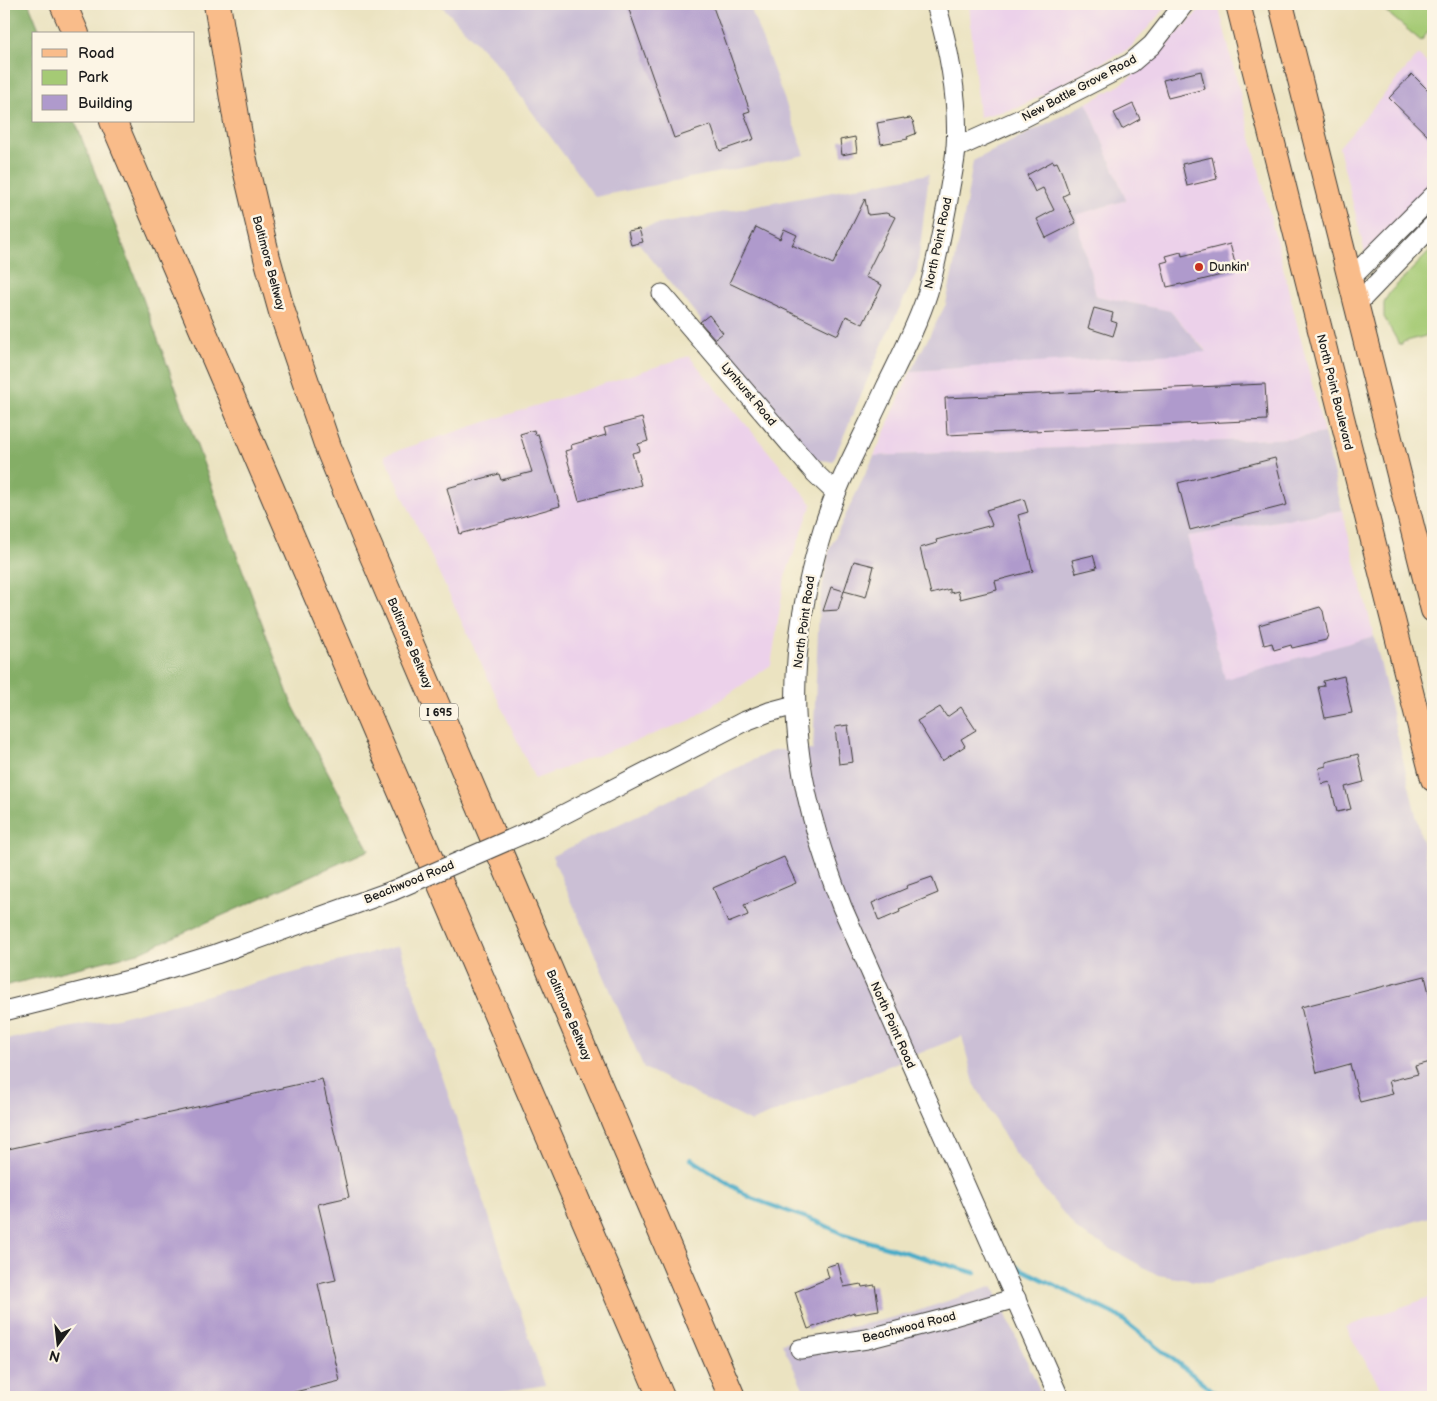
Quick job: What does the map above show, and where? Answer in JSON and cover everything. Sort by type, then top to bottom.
[{"type":"highway","points":[[64,4],[75,32]]},
{"type":"highway","name":"Baltimore Beltway","points":[[216,4],[242,152],[267,258],[282,312],[328,447],[367,544],[732,1397]]},
{"type":"highway","points":[[113,122],[661,1397]]},
{"type":"main road","name":"North Point Boulevard","points":[[1238,4],[1433,779]]},
{"type":"main road","points":[[1281,4],[1433,610]]},
{"type":"street","name":"North Point Road","points":[[936,4],[949,54],[956,118],[956,148],[942,232],[928,293],[887,386],[836,493],[817,549],[803,609],[798,649],[796,705],[800,758],[816,831],[839,900],[1059,1397]]},
{"type":"street","name":"New Battle Grove Road","points":[[956,148],[1025,117],[1131,63],[1152,45],[1184,4]]},
{"type":"street","points":[[1350,279],[1433,196]]},
{"type":"street","points":[[1357,304],[1433,226]]},
{"type":"street","name":"Lynhurst Road","points":[[662,294],[815,473],[836,493]]},
{"type":"street","name":"Beachwood Road","points":[[4,1011],[137,978],[216,954],[392,891],[539,827],[743,722],[796,705]]},
{"type":"street","name":"Beachwood Road","points":[[800,1349],[866,1339],[1016,1298]]},
{"type":"shaded area","points":[[440,4],[749,4],[805,155],[595,197],[496,63]]},
{"type":"shaded area","points":[[969,4],[1169,4],[1130,48],[1018,108],[979,117]]},
{"type":"shaded area","points":[[1205,4],[1218,4],[1324,433],[1296,438],[874,456],[911,371],[1206,351],[1170,311],[1096,296],[1076,215],[1126,200],[1087,103],[1120,85],[1152,60]]},
{"type":"shaded area","points":[[1418,55],[1433,69],[1433,182],[1365,253],[1339,147]]},
{"type":"shaded area","points":[[1087,103],[1126,200],[1076,215],[1096,296],[1170,311],[1206,352],[911,371],[946,304],[964,217],[973,161]]},
{"type":"shaded area","points":[[929,174],[917,272],[886,336],[833,461],[814,460],[628,230]]},
{"type":"shaded area","points":[[689,356],[812,504],[785,577],[771,665],[691,720],[535,779],[384,455]]},
{"type":"shaded area","points":[[1324,433],[1342,510],[1187,536],[1225,679],[1374,636],[1433,888],[1433,1216],[1208,1283],[1158,1275],[1078,1231],[1014,1153],[974,1083],[962,1036],[751,1122],[644,1068],[552,856],[774,750],[813,750],[819,607],[829,550],[874,456],[1296,438]]},
{"type":"shaded area","points":[[1342,510],[1374,636],[1225,680],[1187,536]]},
{"type":"shaded area","points":[[399,946],[545,1385],[474,1397],[4,1397],[4,1040],[109,1020]]},
{"type":"shaded area","points":[[993,1286],[1043,1397],[807,1397],[782,1343],[908,1314]]},
{"type":"shaded area","points":[[1433,1296],[1433,1397],[1386,1397],[1345,1327]]},
{"type":"green space","points":[[4,4],[29,4],[40,32],[32,32],[32,122],[75,122],[131,266],[291,702],[369,850],[138,953],[4,986]]},
{"type":"green space","points":[[1377,4],[1433,4],[1433,26],[1421,41]]},
{"type":"green space","points":[[1433,248],[1433,334],[1403,342],[1402,345],[1399,344],[1384,317],[1384,302],[1390,292]]},
{"type":"building","points":[[627,4],[712,4],[750,111],[744,113],[754,139],[720,151],[711,125],[674,138]]},
{"type":"building","points":[[1201,71],[1205,89],[1168,98],[1163,80]]},
{"type":"building","points":[[1412,74],[1433,95],[1433,141],[1389,98]]},
{"type":"building","points":[[1133,104],[1140,119],[1122,129],[1114,113]]},
{"type":"building","points":[[910,118],[913,121],[916,133],[907,137],[908,139],[881,144],[877,123]]},
{"type":"building","points":[[855,137],[857,152],[842,155],[840,140]]},
{"type":"building","points":[[1212,157],[1217,179],[1187,186],[1182,164]]},
{"type":"building","points":[[1053,161],[1054,163],[1057,162],[1062,173],[1069,193],[1063,196],[1076,223],[1046,238],[1037,219],[1054,210],[1043,188],[1035,192],[1027,175]]},
{"type":"building","points":[[865,199],[868,215],[886,213],[895,217],[865,277],[882,285],[863,324],[846,316],[838,335],[729,283],[756,227],[780,239],[784,229],[797,235],[792,245],[833,264]]},
{"type":"building","points":[[639,229],[643,242],[631,245],[628,231]]},
{"type":"building","name":"Dunkin'","points":[[1230,244],[1237,271],[1167,287],[1161,263],[1168,261],[1166,256],[1181,252],[1182,256]]},
{"type":"building","points":[[1094,308],[1113,313],[1111,321],[1117,323],[1113,336],[1088,328]]},
{"type":"building","points":[[709,315],[723,333],[715,339],[700,322]]},
{"type":"building","points":[[1265,384],[1267,420],[947,435],[945,398]]},
{"type":"building","points":[[642,418],[648,441],[638,444],[640,451],[632,453],[641,485],[579,501],[565,451],[572,449],[571,445],[606,435],[604,428]]},
{"type":"building","points":[[534,430],[535,435],[538,434],[560,506],[460,534],[447,488],[499,474],[501,480],[532,472],[520,434]]},
{"type":"building","points":[[1275,458],[1287,505],[1190,530],[1178,483]]},
{"type":"building","points":[[1024,499],[1028,512],[1018,515],[1033,571],[995,581],[997,590],[960,599],[958,591],[950,593],[950,589],[931,594],[920,548],[937,543],[936,540],[992,525],[986,510]]},
{"type":"building","points":[[1093,555],[1097,568],[1076,573],[1072,560]]},
{"type":"building","points":[[854,561],[874,566],[866,597],[844,591]]},
{"type":"building","points":[[831,587],[844,591],[838,610],[823,611]]},
{"type":"building","points":[[1320,607],[1323,611],[1328,635],[1326,640],[1292,648],[1291,645],[1274,650],[1272,643],[1264,645],[1259,625]]},
{"type":"building","points":[[1344,676],[1352,713],[1325,718],[1318,687],[1324,686],[1323,681]]},
{"type":"building","points":[[940,707],[947,717],[961,707],[976,730],[961,739],[965,746],[942,761],[917,721]]},
{"type":"building","points":[[848,725],[853,762],[839,764],[835,727]]},
{"type":"building","points":[[1358,754],[1364,782],[1345,787],[1351,809],[1337,812],[1330,782],[1322,784],[1319,768],[1326,766],[1326,762]]},
{"type":"building","points":[[784,857],[796,883],[744,905],[748,915],[728,923],[713,888]]},
{"type":"building","points":[[932,877],[938,893],[899,909],[900,912],[879,921],[872,903],[907,888],[906,886]]},
{"type":"building","points":[[1425,976],[1433,1010],[1433,1061],[1415,1066],[1418,1074],[1389,1081],[1393,1094],[1360,1102],[1350,1064],[1317,1073],[1301,1007]]},
{"type":"building","points":[[322,1079],[349,1197],[318,1204],[336,1280],[318,1284],[340,1381],[274,1397],[4,1397],[4,1150]]},
{"type":"building","points":[[838,1263],[844,1287],[861,1284],[862,1287],[875,1285],[879,1310],[855,1314],[854,1312],[808,1329],[795,1292],[829,1278],[826,1267]]},
{"type":"waterway","points":[[691,1159],[751,1198],[818,1222],[843,1234],[975,1273]]},
{"type":"waterway","points":[[1017,1267],[1118,1316],[1221,1397]]},
{"type":"place","name":"Dunkin'","points":[[1199,267]]}]
